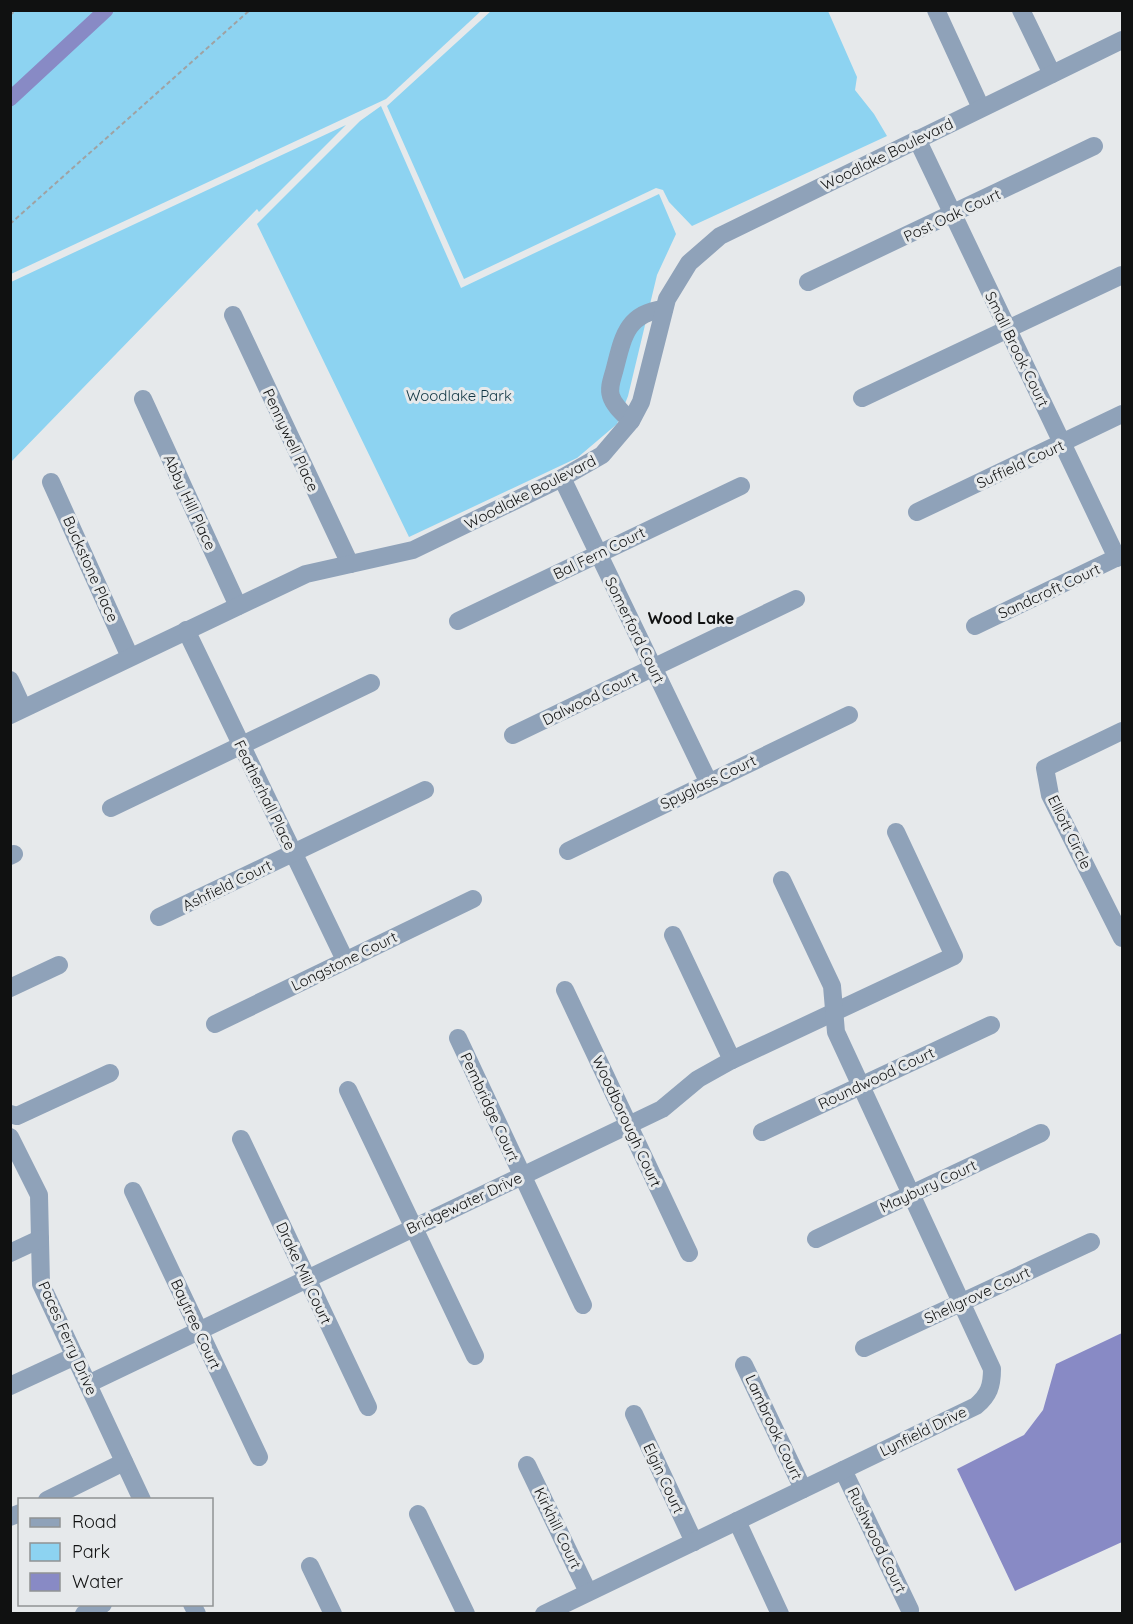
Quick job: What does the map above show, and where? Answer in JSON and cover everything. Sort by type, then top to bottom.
[{"type":"street","points":[[936,10],[981,108]]},
{"type":"street","points":[[1021,10],[1052,74]]},
{"type":"street","name":"Woodlake Boulevard","points":[[17,711],[306,574],[413,550],[562,478],[602,455],[631,421],[641,402],[667,299],[689,263],[720,236],[1122,40]]},
{"type":"street","name":"Small Brook Court","points":[[917,139],[1062,444],[1120,557]]},
{"type":"street","name":"Post Oak Court","points":[[808,282],[1094,146]]},
{"type":"street","points":[[862,398],[1122,275]]},
{"type":"street","points":[[631,421],[616,406],[610,388],[624,333],[637,318],[653,310],[664,309]]},
{"type":"street","name":"Pennywell Place","points":[[233,315],[350,564]]},
{"type":"street","name":"Abby Hill Place","points":[[143,399],[238,606]]},
{"type":"street","name":"Suffield Court","points":[[917,512],[1122,414]]},
{"type":"street","name":"Somerford Court","points":[[562,478],[708,781]]},
{"type":"street","name":"Buckstone Place","points":[[51,482],[130,657]]},
{"type":"street","name":"Bal Fern Court","points":[[458,621],[741,486]]},
{"type":"street","name":"Sandcroft Court","points":[[975,626],[1120,557]]},
{"type":"street","name":"Dalwood Court","points":[[513,735],[796,599]]},
{"type":"street","name":"Featherhall Place","points":[[186,630],[345,960]]},
{"type":"street","points":[[10,680],[17,711]]},
{"type":"street","points":[[111,808],[371,683]]},
{"type":"street","name":"Spyglass Court","points":[[568,851],[708,781],[849,715]]},
{"type":"street","name":"Elliott Circle","points":[[1122,731],[1046,768],[1050,795],[1122,938]]},
{"type":"street","name":"Ashfield Court","points":[[159,917],[425,790]]},
{"type":"street","name":"Bridgewater Drive","points":[[88,1384],[662,1109],[698,1079],[732,1060],[954,956],[896,832]]},
{"type":"street","name":"Lynfield Drive","points":[[544,1614],[976,1406],[987,1397],[992,1384],[992,1369],[836,1032],[832,986],[782,880]]},
{"type":"street","name":"Longstone Court","points":[[215,1024],[473,898]]},
{"type":"street","points":[[673,935],[732,1060]]},
{"type":"street","points":[[10,988],[59,965]]},
{"type":"street","name":"Woodborough Court","points":[[565,990],[689,1253]]},
{"type":"street","name":"Roundwood Court","points":[[762,1132],[991,1024]]},
{"type":"street","name":"Pembridge Court","points":[[458,1038],[583,1305]]},
{"type":"street","points":[[10,1114],[17,1116],[110,1073]]},
{"type":"street","points":[[348,1090],[475,1356]]},
{"type":"street","name":"Maybury Court","points":[[816,1239],[1041,1133]]},
{"type":"street","name":"Paces Ferry Drive","points":[[10,1137],[39,1195],[41,1284],[141,1498]]},
{"type":"street","name":"Drake Mill Court","points":[[241,1138],[368,1407]]},
{"type":"street","name":"Baytree Court","points":[[133,1191],[259,1457]]},
{"type":"street","points":[[10,1252],[40,1239]]},
{"type":"street","name":"Shellgrove Court","points":[[864,1348],[1091,1242]]},
{"type":"street","points":[[10,1386],[75,1356]]},
{"type":"street","name":"Lambrook Court","points":[[744,1365],[803,1489]]},
{"type":"street","name":"Elgin Court","points":[[634,1413],[694,1542]]},
{"type":"street","points":[[51,1498],[124,1462]]},
{"type":"street","name":"Kirkhill Court","points":[[527,1465],[588,1592]]},
{"type":"street","name":"Rushwood Court","points":[[843,1470],[910,1610]]},
{"type":"street","points":[[418,1514],[466,1614]]},
{"type":"street","points":[[737,1521],[780,1614]]},
{"type":"street","points":[[310,1566],[333,1614]]},
{"type":"street","points":[[84,1614],[101,1606]]},
{"type":"path","points":[[10,15],[16,10]]},
{"type":"path","points":[[10,224],[250,10]]},
{"type":"green space","points":[[10,11],[481,11],[386,99],[11,274]]},
{"type":"green space","points":[[491,11],[828,11],[857,77],[855,90],[874,114],[887,136],[692,226],[669,202],[663,190],[656,188],[464,279],[387,106]]},
{"type":"green space","name":"Woodlake Park","points":[[381,106],[461,288],[659,194],[676,234],[657,275],[628,396],[617,424],[577,458],[409,537],[257,224],[360,121]]},
{"type":"green space","points":[[346,125],[259,212],[257,209],[11,462],[11,282]]},
{"type":"water","points":[[1122,1333],[1122,1542],[1015,1591],[957,1469],[1024,1435],[1043,1410],[1056,1364]]},
{"type":"waterway","points":[[10,99],[106,10]]},
{"type":"district","name":"Wood Lake","points":[[691,618]]}]
